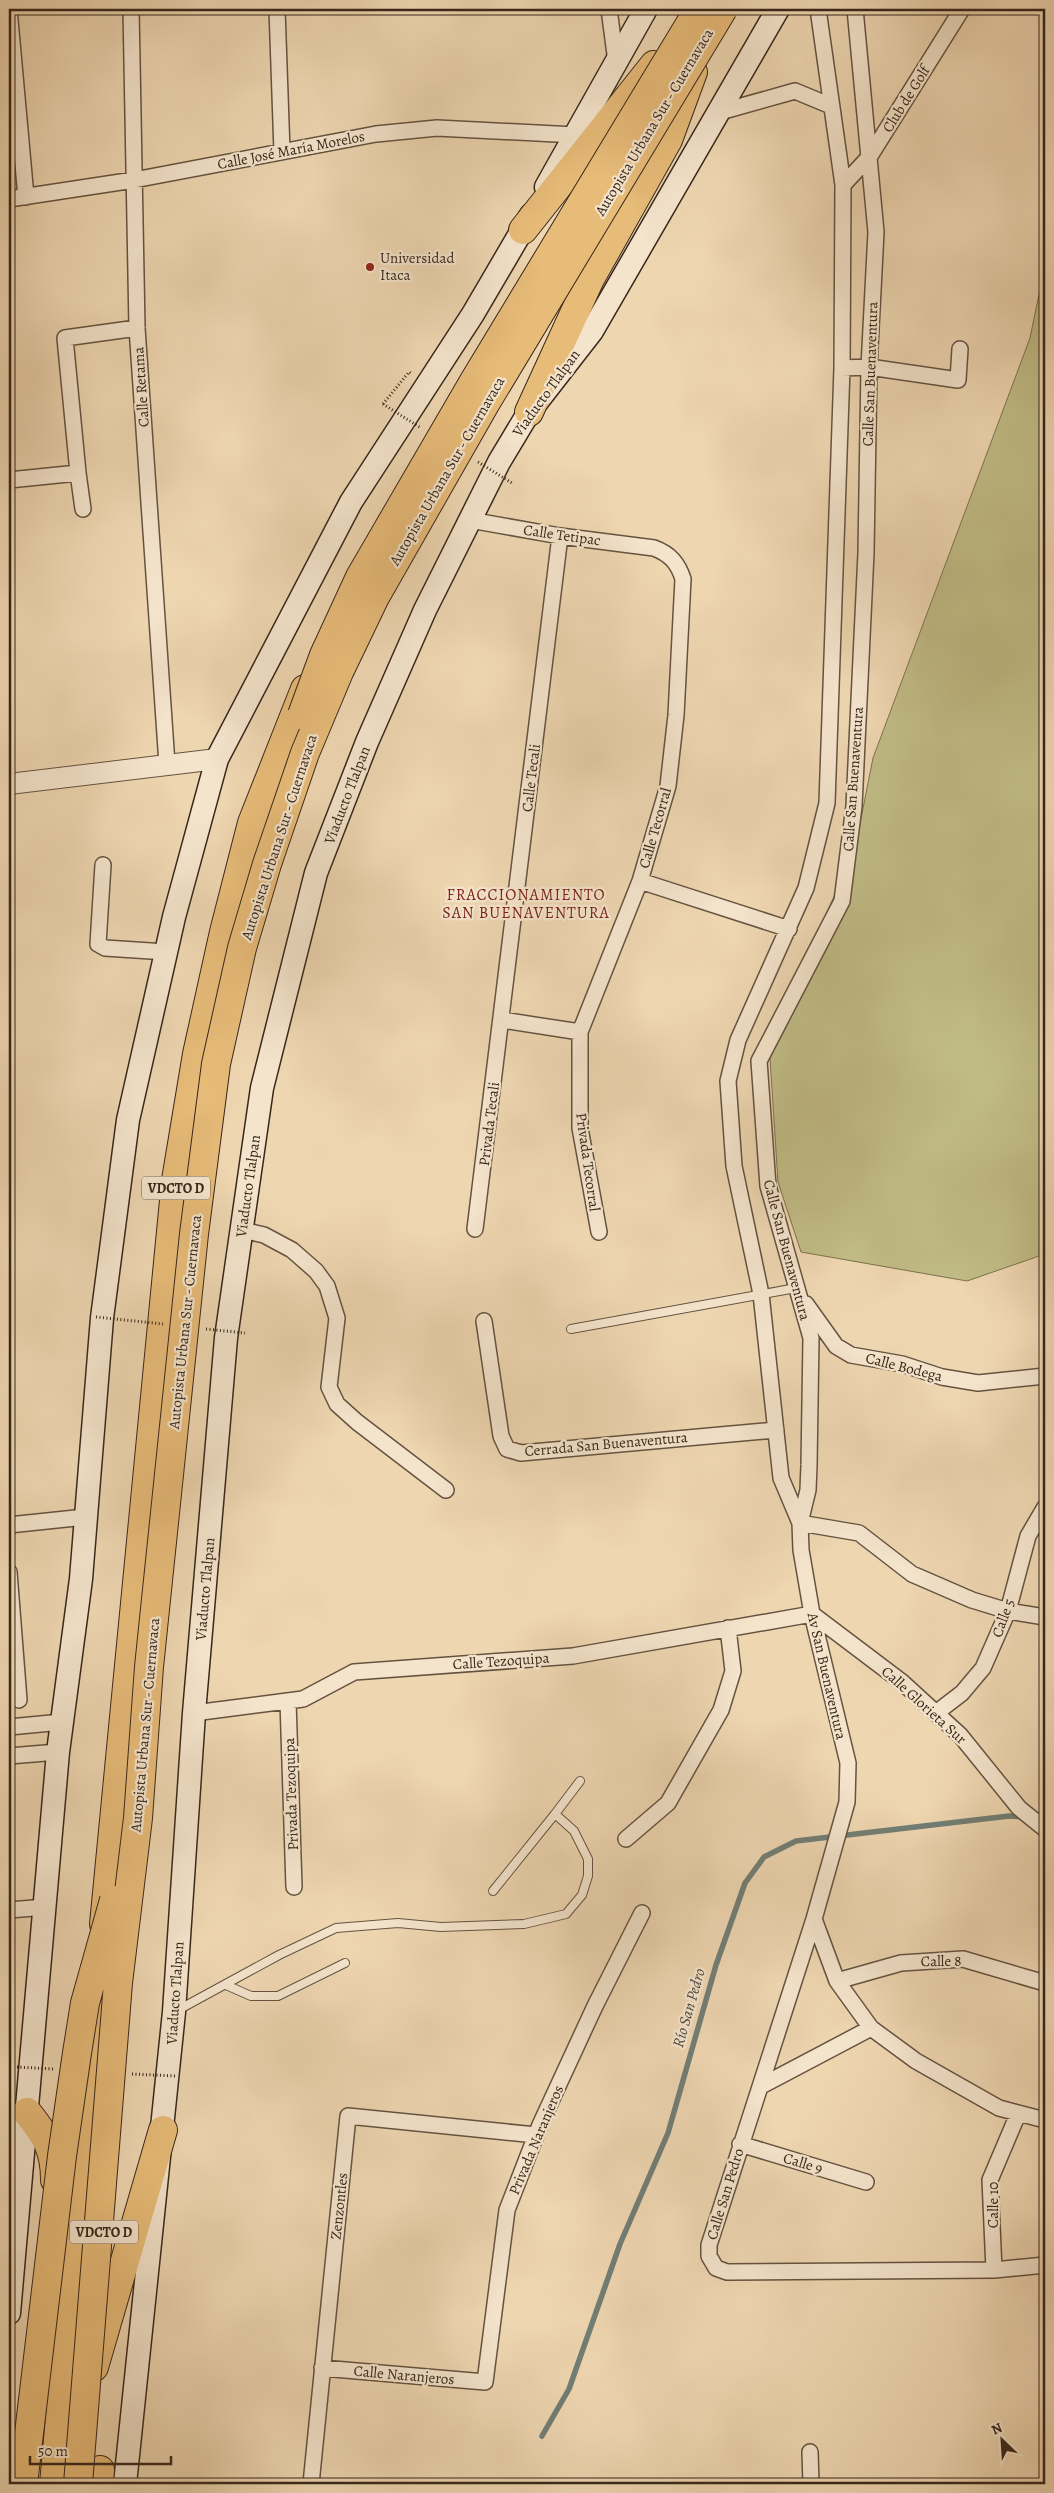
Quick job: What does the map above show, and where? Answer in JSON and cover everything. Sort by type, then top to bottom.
[{"type":"highway","name":"Autopista Urbana Sur - Cuernavaca","points":[[61,2484],[114,1899],[181,1219],[203,1056],[227,944],[256,838],[324,655],[360,577],[485,364],[699,9]]},
{"type":"highway","name":"Autopista Urbana Sur - Cuernavaca","points":[[80,2484],[84,2411],[118,1983],[138,1818],[149,1667],[194,1234],[216,1064],[242,948],[267,864],[305,753],[339,672],[375,596],[485,404],[723,9]]},
{"type":"highway","name":"VDCTO D","points":[[80,2484],[94,2367],[108,2181],[209,1179],[223,1078],[238,996],[288,824],[312,754],[397,573],[518,361],[699,56],[730,9]]},
{"type":"highway","points":[[523,230],[688,20]]},
{"type":"highway","name":"VDCTO D","points":[[54,2484],[80,2177],[176,1180],[197,1054],[224,932],[252,823],[319,654],[379,543],[688,20]]},
{"type":"highway","points":[[528,412],[590,279],[668,140],[699,56]]},
{"type":"highway","points":[[23,2484],[61,2165],[77,2053],[85,2003],[114,1899]]},
{"type":"highway","points":[[27,2112],[44,2133],[52,2148],[55,2166],[56,2333],[57,2349],[65,2367]]},
{"type":"highway","points":[[94,2367],[163,2130]]},
{"type":"highway","points":[[84,2411],[100,2470],[99,2484]]},
{"type":"main road","points":[[9,2312],[46,1907],[58,1752],[81,1578],[102,1318],[128,1120],[166,952],[217,758],[351,502],[474,314],[646,9]]},
{"type":"main road","name":"Viaducto Tlalpan","points":[[125,2484],[174,2012],[194,1713],[226,1338],[262,1088],[316,873],[367,742],[425,610],[499,462],[528,412],[592,331],[778,9]]},
{"type":"street","points":[[10,9],[26,197]]},
{"type":"street","name":"Calle Retama","points":[[131,9],[137,328],[167,764]]},
{"type":"street","points":[[277,9],[282,152]]},
{"type":"street","points":[[609,9],[616,62]]},
{"type":"street","name":"Calle San Buenaventura","points":[[800,1523],[781,1478],[761,1294],[734,1166],[728,1081],[738,1040],[806,888],[827,803],[842,368],[843,185],[818,9]]},
{"type":"street","name":"Calle San Buenaventura","points":[[801,1550],[800,1523],[808,1490],[810,1338],[768,1186],[759,1061],[842,900],[855,786],[866,553],[869,367],[876,232],[855,9]]},
{"type":"street","name":"Club de Golf","points":[[843,185],[870,156],[962,9]]},
{"type":"street","points":[[720,112],[795,91],[831,106]]},
{"type":"street","name":"Calle José María Morelos","points":[[9,199],[134,180],[376,134],[437,128],[575,134]]},
{"type":"street","points":[[83,510],[65,338],[137,328]]},
{"type":"street","points":[[842,368],[869,367],[958,380],[960,349]]},
{"type":"street","points":[[9,480],[78,473]]},
{"type":"street","name":"Calle Tetipac","points":[[470,520],[560,536],[654,548]]},
{"type":"street","name":"Calle Tecali","points":[[502,1020],[560,536]]},
{"type":"street","name":"Calle Tecorral","points":[[580,1032],[640,881],[668,786],[676,715],[684,579],[679,566],[667,553],[654,548]]},
{"type":"street","points":[[9,784],[217,758]]},
{"type":"street","points":[[103,865],[98,944],[105,948],[166,952]]},
{"type":"street","points":[[640,881],[789,929]]},
{"type":"street","points":[[502,1020],[580,1032]]},
{"type":"street","name":"Privada Tecali","points":[[475,1229],[502,1020]]},
{"type":"street","name":"Privada Tecorral","points":[[580,1032],[580,1128],[599,1232]]},
{"type":"street","points":[[242,1230],[264,1235],[292,1250],[316,1272],[327,1286],[336,1318],[329,1386],[337,1404],[357,1422],[446,1490]]},
{"type":"street","name":"Calle Bodega","points":[[796,1288],[825,1334],[836,1346],[851,1355],[902,1364],[942,1377],[978,1382],[1045,1376]]},
{"type":"street","name":"Cerrada San Buenaventura","points":[[484,1321],[501,1436],[507,1449],[521,1453],[776,1430]]},
{"type":"street","name":"Calle 5","points":[[936,1713],[962,1693],[983,1668],[1008,1611],[1028,1536],[1045,1507]]},
{"type":"street","points":[[9,1525],[85,1517]]},
{"type":"street","points":[[800,1523],[860,1533],[912,1574],[972,1600],[1008,1611],[1045,1617]]},
{"type":"street","name":"Av San Buenaventura","points":[[801,1550],[812,1614],[848,1763],[847,1802],[814,1919]]},
{"type":"street","points":[[9,1572],[19,1700]]},
{"type":"street","name":"Calle Tezoquipa","points":[[194,1713],[303,1699],[354,1672],[573,1656],[812,1614]]},
{"type":"street","name":"Calle Glorieta Sur","points":[[812,1614],[902,1682],[960,1735],[1019,1808],[1045,1829]]},
{"type":"street","points":[[626,1839],[668,1802],[721,1710],[732,1671],[728,1628]]},
{"type":"street","name":"Privada Tezoquipa","points":[[288,1701],[294,1887]]},
{"type":"street","points":[[9,1727],[62,1722]]},
{"type":"street","points":[[9,1756],[58,1752]]},
{"type":"street","points":[[9,1910],[46,1907]]},
{"type":"street","name":"Privada Naranjeros","points":[[485,2382],[507,2210],[536,2135],[595,2006],[642,1913]]},
{"type":"street","points":[[814,1919],[837,1981],[871,2028],[916,2061],[999,2108],[1045,2120]]},
{"type":"street","name":"Calle San Pedro","points":[[814,1919],[709,2244],[709,2256],[716,2268],[727,2272],[994,2270],[1045,2265]]},
{"type":"street","name":"Calle 8","points":[[837,1981],[901,1963],[963,1959],[1045,1983]]},
{"type":"street","points":[[761,2086],[871,2028]]},
{"type":"street","name":"Calle 10","points":[[994,2270],[990,2180],[1018,2114]]},
{"type":"street","name":"Zenzontles","points":[[311,2484],[348,2116],[536,2135]]},
{"type":"street","name":"Calle 9","points":[[740,2144],[866,2182]]},
{"type":"street","name":"Calle Naranjeros","points":[[322,2368],[485,2382]]},
{"type":"street","points":[[810,2452],[811,2484]]},
{"type":"lane","points":[[571,1329],[796,1288]]},
{"type":"lane","points":[[492,1891],[580,1781]]},
{"type":"lane","points":[[174,2012],[279,1955],[336,1928],[398,1923],[441,1927],[524,1924],[566,1914],[582,1895],[588,1876],[588,1859],[574,1831],[555,1814]]},
{"type":"lane","points":[[226,1985],[251,1996],[278,1996],[345,1964]]},
{"type":"path","points":[[384,404],[409,372]]},
{"type":"shaded area","points":[[1045,265],[1045,1254],[967,1281],[801,1252],[778,1182],[769,1043],[855,849],[873,758],[1030,338]]},
{"type":"waterway","name":"Río San Pedro","points":[[542,2436],[569,2389],[620,2244],[668,2133],[716,1965],[745,1883],[764,1857],[796,1841],[1009,1816],[1024,1817]]},
{"type":"place","name":"Universidad Itaca","points":[[370,267]]},
{"type":"district","name":"FRACCIONAMIENTO SAN BUENAVENTURA","points":[[526,904]]}]
